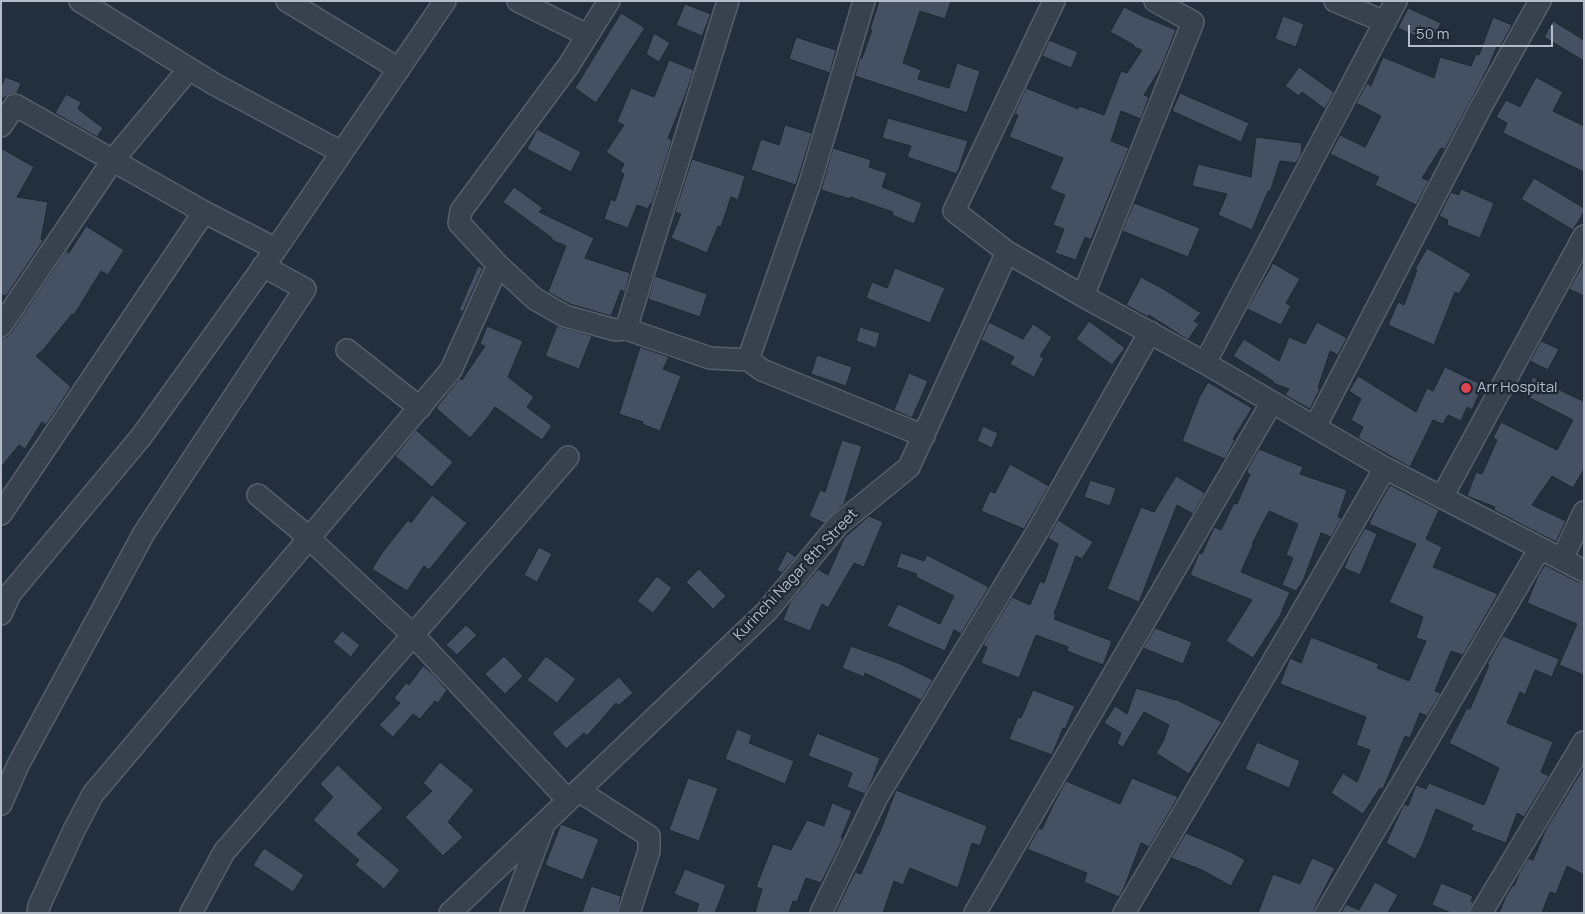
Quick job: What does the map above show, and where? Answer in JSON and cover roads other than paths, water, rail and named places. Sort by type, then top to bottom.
[{"type":"street","points":[[80,1],[214,84],[341,152]]},
{"type":"street","points":[[287,1],[400,69]]},
{"type":"street","points":[[1,614],[6,589],[141,437],[276,250],[445,1]]},
{"type":"street","points":[[518,1],[587,35]]},
{"type":"street","points":[[609,1],[569,65],[461,211],[459,223],[498,265],[535,299],[565,316],[615,330],[626,329],[710,358],[748,360],[762,370],[924,436]]},
{"type":"street","points":[[626,329],[728,1]]},
{"type":"street","points":[[748,360],[810,183],[864,1]]},
{"type":"street","points":[[1054,1],[954,211],[1008,252],[1082,296],[1205,363],[1386,468],[1584,570]]},
{"type":"street","points":[[1082,296],[1193,22],[1155,1]]},
{"type":"street","points":[[1335,1],[1385,22]]},
{"type":"street","points":[[1205,363],[1396,1]]},
{"type":"street","points":[[1315,427],[1482,105],[1540,1]]},
{"type":"street","points":[[1,326],[113,160],[190,69]]},
{"type":"street","points":[[1,126],[15,105],[204,212],[276,250]]},
{"type":"street","points":[[1,514],[204,212]]},
{"type":"street","points":[[1442,497],[1584,236]]},
{"type":"street","name":"Kurinchi Nagar 8th Street","points":[[450,913],[767,611],[838,525],[910,467],[1008,252]]},
{"type":"street","points":[[38,913],[38,906],[93,794],[451,370],[498,265]]},
{"type":"street","points":[[1,804],[18,764],[144,533],[305,289],[263,266]]},
{"type":"street","points":[[821,913],[877,797],[1037,532],[1150,332]]},
{"type":"street","points":[[347,350],[420,408]]},
{"type":"street","points":[[975,913],[1272,402]]},
{"type":"street","points":[[192,913],[224,852],[568,457]]},
{"type":"street","points":[[1124,913],[1386,468]]},
{"type":"street","points":[[258,495],[309,538],[413,635],[574,795],[579,790],[649,836],[649,851],[629,913]]},
{"type":"street","points":[[1562,559],[1584,512]]},
{"type":"street","points":[[1326,913],[1540,548]]},
{"type":"street","points":[[1481,913],[1584,742]]},
{"type":"street","points":[[511,913],[545,822]]},
{"type":"place","name":"Arr Hospital","points":[[1466,388]]}]
